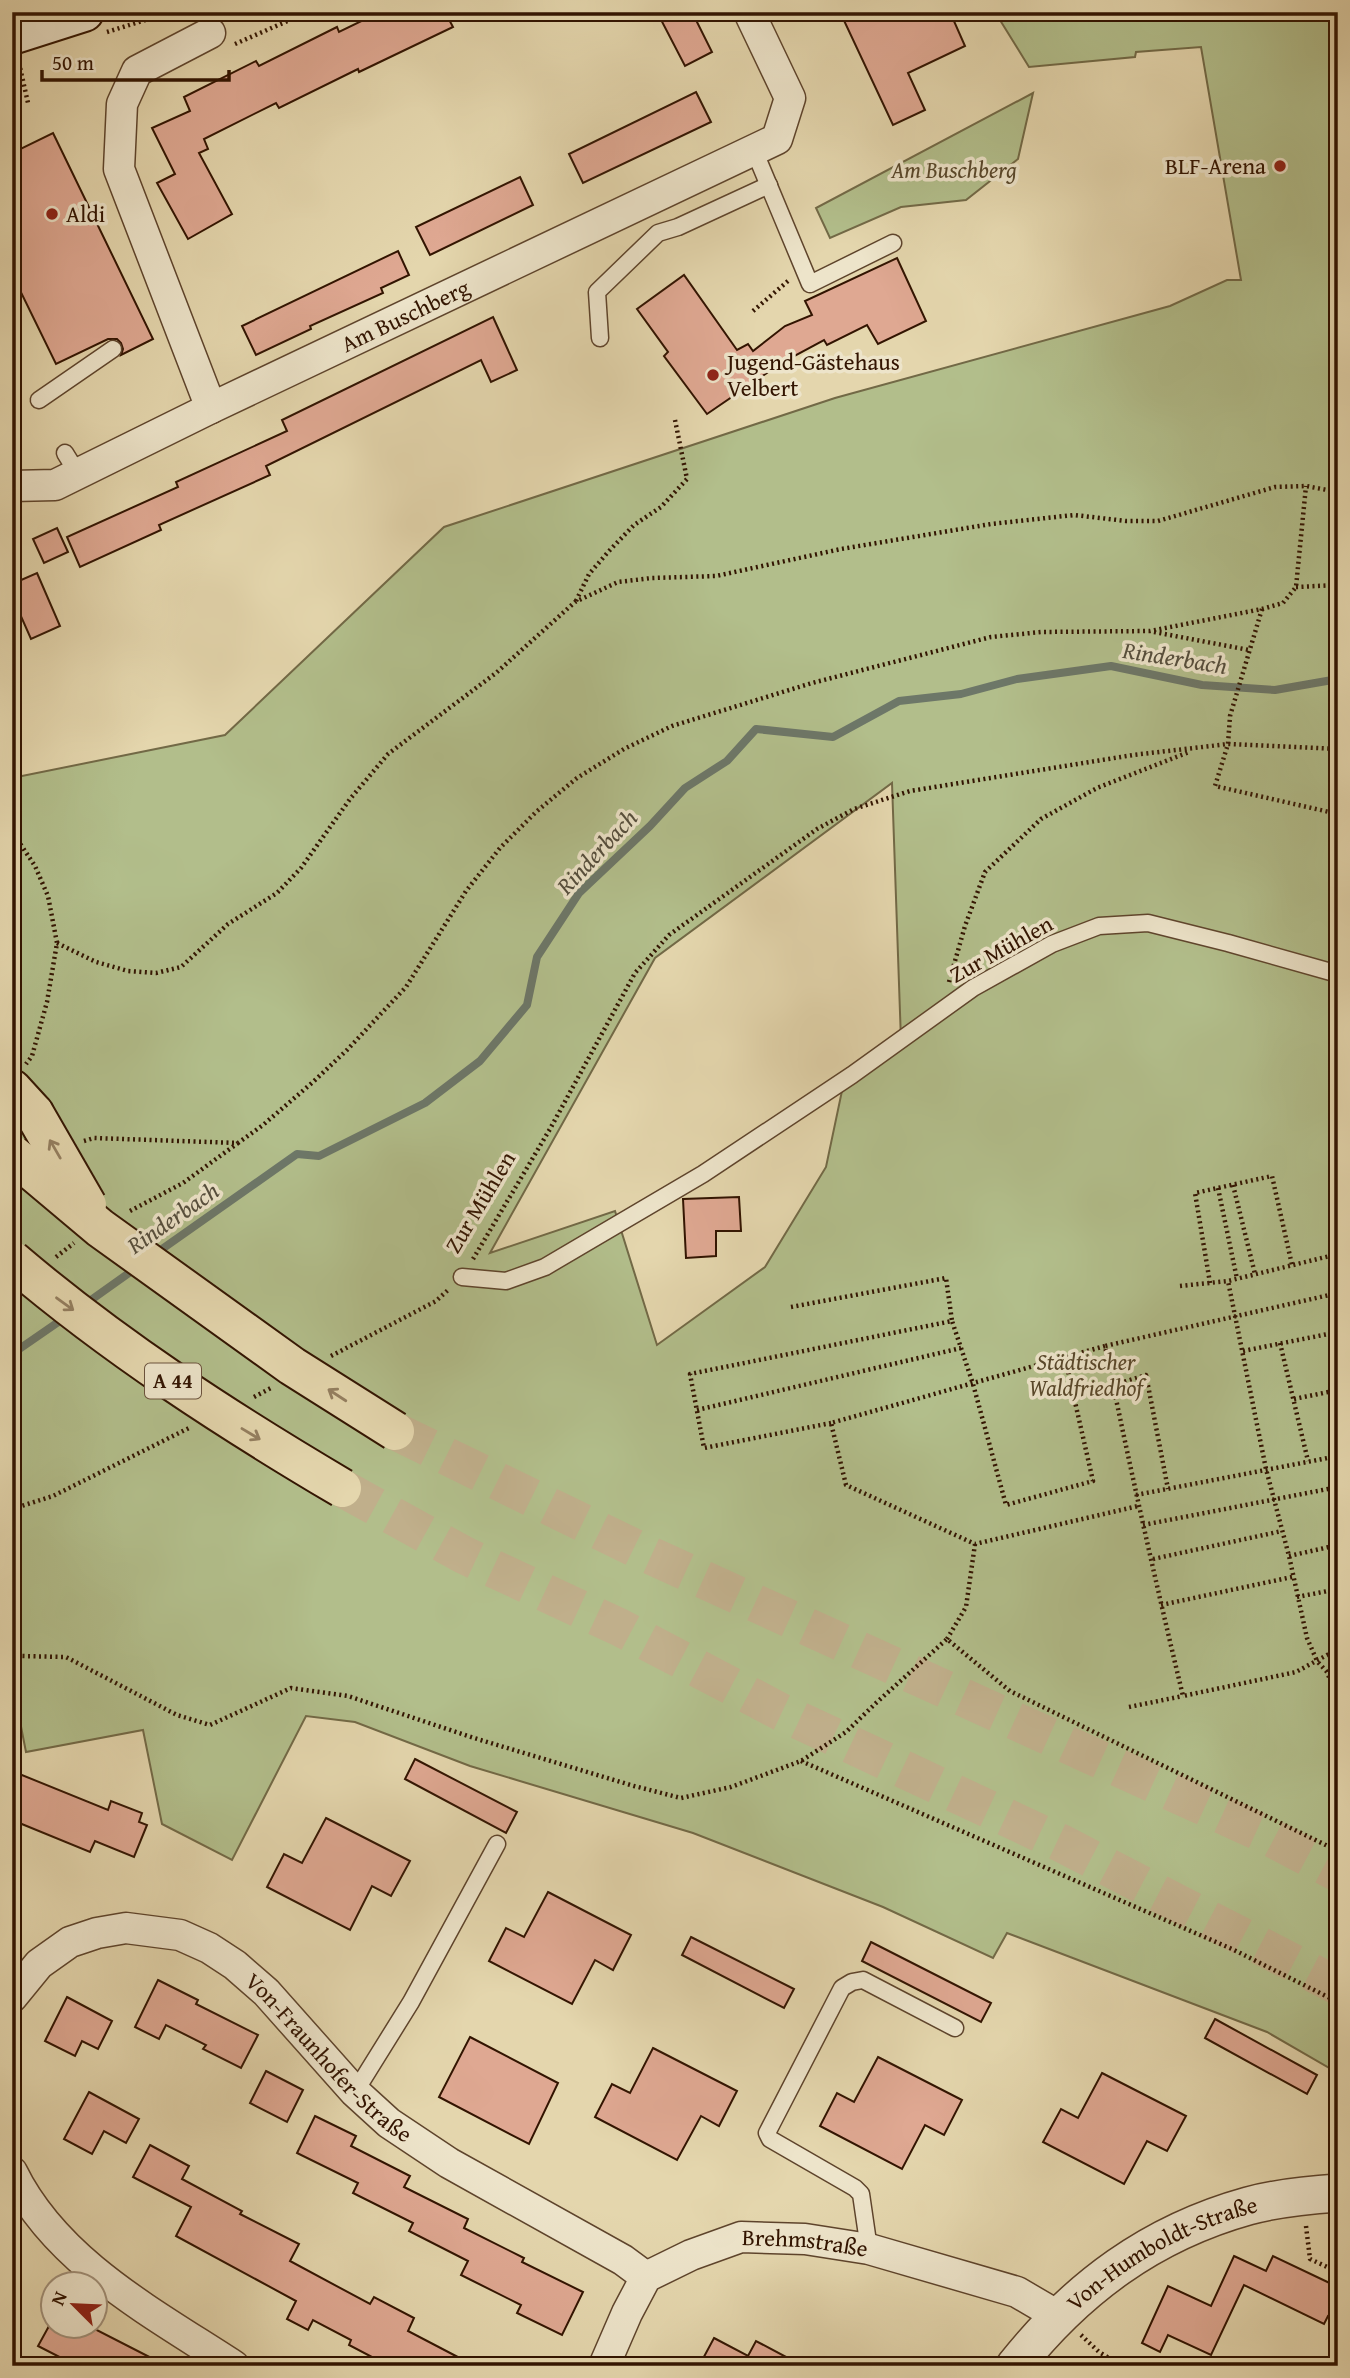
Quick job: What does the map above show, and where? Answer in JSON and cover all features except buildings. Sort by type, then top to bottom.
[{"type":"highway","points":[[15,1081],[100,1228]]},
{"type":"highway","points":[[12,1154],[100,1228],[292,1366],[395,1431]]},
{"type":"highway","name":"A 44","points":[[12,1261],[51,1294],[240,1427],[342,1488]]},
{"type":"main road","points":[[15,47],[84,12]]},
{"type":"street","name":"Am Buschberg","points":[[12,486],[55,485],[72,463],[211,408],[777,139],[790,98],[749,12]]},
{"type":"street","points":[[210,33],[137,71],[122,104],[119,169],[211,408]]},
{"type":"street","name":"Von-Fraunhofer-Straße","points":[[12,1997],[39,1964],[70,1942],[97,1933],[126,1928],[180,1935],[209,1948],[235,1965],[266,1992],[355,2092],[389,2123],[449,2163],[623,2260],[646,2277]]},
{"type":"street","points":[[12,2172],[48,2229],[85,2263],[131,2298],[234,2366]]},
{"type":"street","name":"Von-Humboldt-Straße","points":[[1015,2366],[1067,2323],[1090,2286],[1165,2239],[1248,2206],[1292,2197],[1338,2193]]},
{"type":"street","name":"Brehmstraße","points":[[646,2277],[691,2255],[741,2237],[805,2239],[869,2249],[1017,2292],[1067,2323]]},
{"type":"street","points":[[604,2366],[646,2277]]},
{"type":"lane","points":[[754,150],[810,284],[893,243]]},
{"type":"lane","points":[[600,338],[597,292],[658,233],[678,227],[769,185]]},
{"type":"lane","points":[[38,400],[113,349]]},
{"type":"lane","name":"Zur Mühlen","points":[[462,1278],[506,1280],[545,1267],[714,1167],[852,1075],[972,988],[1052,944],[1099,926],[1148,923],[1338,974]]},
{"type":"lane","points":[[355,2092],[411,2002],[497,1844]]},
{"type":"lane","points":[[869,2249],[861,2194],[770,2139],[767,2133],[842,1987],[863,1980],[955,2028]]},
{"type":"path","points":[[210,33],[229,46],[308,12]]},
{"type":"path","points":[[15,47],[28,103]]},
{"type":"path","points":[[753,311],[785,282]]},
{"type":"path","points":[[575,602],[589,574],[609,551],[634,525],[661,507],[687,480],[675,420]]},
{"type":"path","points":[[82,1142],[94,1138],[239,1143],[313,1082],[407,986],[466,891],[500,848],[536,812],[577,778],[624,749],[673,726],[812,683],[991,637],[1041,632],[1150,631],[1283,603],[1296,587],[1306,486]]},
{"type":"path","points":[[57,943],[96,962],[128,971],[156,973],[181,967],[228,924],[277,892],[301,868],[350,799],[388,754],[496,673],[575,602],[618,582],[716,576],[841,549],[991,524],[1074,515],[1126,521],[1158,521],[1275,487],[1306,486],[1338,492]]},
{"type":"path","points":[[1296,587],[1338,585]]},
{"type":"path","points":[[1262,609],[1234,700],[1228,744],[1215,786],[1338,814]]},
{"type":"path","points":[[1150,631],[1249,650]]},
{"type":"path","name":"Zur Mühlen","points":[[462,1278],[550,1129],[635,973],[669,935],[817,829],[854,809],[910,791],[1133,755],[1228,744],[1338,749]]},
{"type":"path","points":[[941,1009],[965,926],[985,872],[1041,819],[1097,788],[1196,749]]},
{"type":"path","points":[[12,837],[21,845],[48,896],[57,943],[47,1002],[32,1056],[15,1081]]},
{"type":"path","points":[[1210,1283],[1195,1194],[1272,1175],[1292,1265]]},
{"type":"path","points":[[1233,1185],[1255,1274]]},
{"type":"path","points":[[1218,1188],[1237,1279]]},
{"type":"path","points":[[1181,1286],[1228,1281],[1338,1254]]},
{"type":"path","points":[[791,1307],[946,1278],[952,1321],[973,1384],[1006,1505],[1093,1481],[1065,1357]]},
{"type":"path","points":[[1228,1281],[1266,1469],[1307,1638],[1317,1661],[1335,1686],[1338,1710]]},
{"type":"path","points":[[952,1321],[690,1374],[704,1448],[831,1423],[1105,1346],[1338,1293]]},
{"type":"path","points":[[1242,1351],[1338,1332]]},
{"type":"path","points":[[1280,1343],[1308,1461]]},
{"type":"path","points":[[1105,1346],[1136,1495],[1183,1696]]},
{"type":"path","points":[[697,1410],[961,1348]]},
{"type":"path","points":[[1113,1385],[1146,1375],[1168,1489]]},
{"type":"path","points":[[1294,1399],[1338,1390]]},
{"type":"path","points":[[831,1423],[846,1485],[975,1544],[1139,1506]]},
{"type":"path","points":[[1136,1495],[1338,1456]]},
{"type":"path","points":[[1143,1525],[1338,1487]]},
{"type":"path","points":[[1153,1559],[1282,1531]]},
{"type":"path","points":[[12,1653],[66,1657],[177,1715],[210,1725],[291,1688],[348,1696],[474,1738],[681,1798],[732,1787],[801,1761],[846,1732],[947,1639],[966,1607],[975,1544]]},
{"type":"path","points":[[1289,1556],[1338,1545]]},
{"type":"path","points":[[1161,1605],[1292,1577]]},
{"type":"path","points":[[1297,1598],[1338,1589]]},
{"type":"path","points":[[947,1639],[1010,1691],[1338,1851]]},
{"type":"path","points":[[1129,1707],[1296,1672],[1327,1655],[1338,1653]]},
{"type":"path","points":[[801,1761],[1231,1949],[1338,2002]]},
{"type":"path","points":[[1306,2226],[1310,2259],[1338,2272]]},
{"type":"path","points":[[1067,2323],[1099,2352],[1122,2366]]},
{"type":"green space","name":"Städtischer Waldfriedhof","points":[[995,12],[1338,12],[1338,2073],[1267,2032],[1007,1933],[993,1958],[883,1907],[693,1833],[470,1766],[355,1722],[306,1716],[232,1860],[162,1824],[143,1730],[26,1752],[12,1681],[12,774],[22,776],[225,735],[444,527],[835,398],[1170,306],[1227,280],[1241,280],[1201,47],[1136,52],[1135,57],[1029,67]],"holes":[[[892,783],[901,1041],[843,1086],[826,1167],[765,1267],[657,1345],[615,1211],[490,1253],[655,958]]]},
{"type":"green space","name":"Am Buschberg","points":[[1033,93],[1018,159],[966,200],[901,207],[830,238],[816,208]]},
{"type":"waterway","name":"Rinderbach","points":[[155,1254],[297,1154],[319,1156],[425,1103],[480,1061],[527,1005],[537,957],[579,893],[650,826],[685,788],[727,761],[756,729],[833,737],[899,701],[961,694],[1017,679],[1111,666],[1202,685],[1275,690],[1338,679]]},
{"type":"waterway","name":"Rinderbach","points":[[84,1305],[136,1268]]},
{"type":"waterway","name":"Rinderbach","points":[[12,1354],[67,1316]]},
{"type":"tunnel","points":[[395,1431],[645,1553],[1262,1833],[1338,1873]]},
{"type":"tunnel","points":[[342,1488],[464,1555],[619,1627],[781,1712],[1061,1843],[1338,1986]]},
{"type":"place","name":"BLF-Arena","points":[[1280,166]]},
{"type":"place","name":"Aldi","points":[[52,214]]},
{"type":"place","name":"Jugend-Gästehaus Velbert","points":[[713,375]]}]
